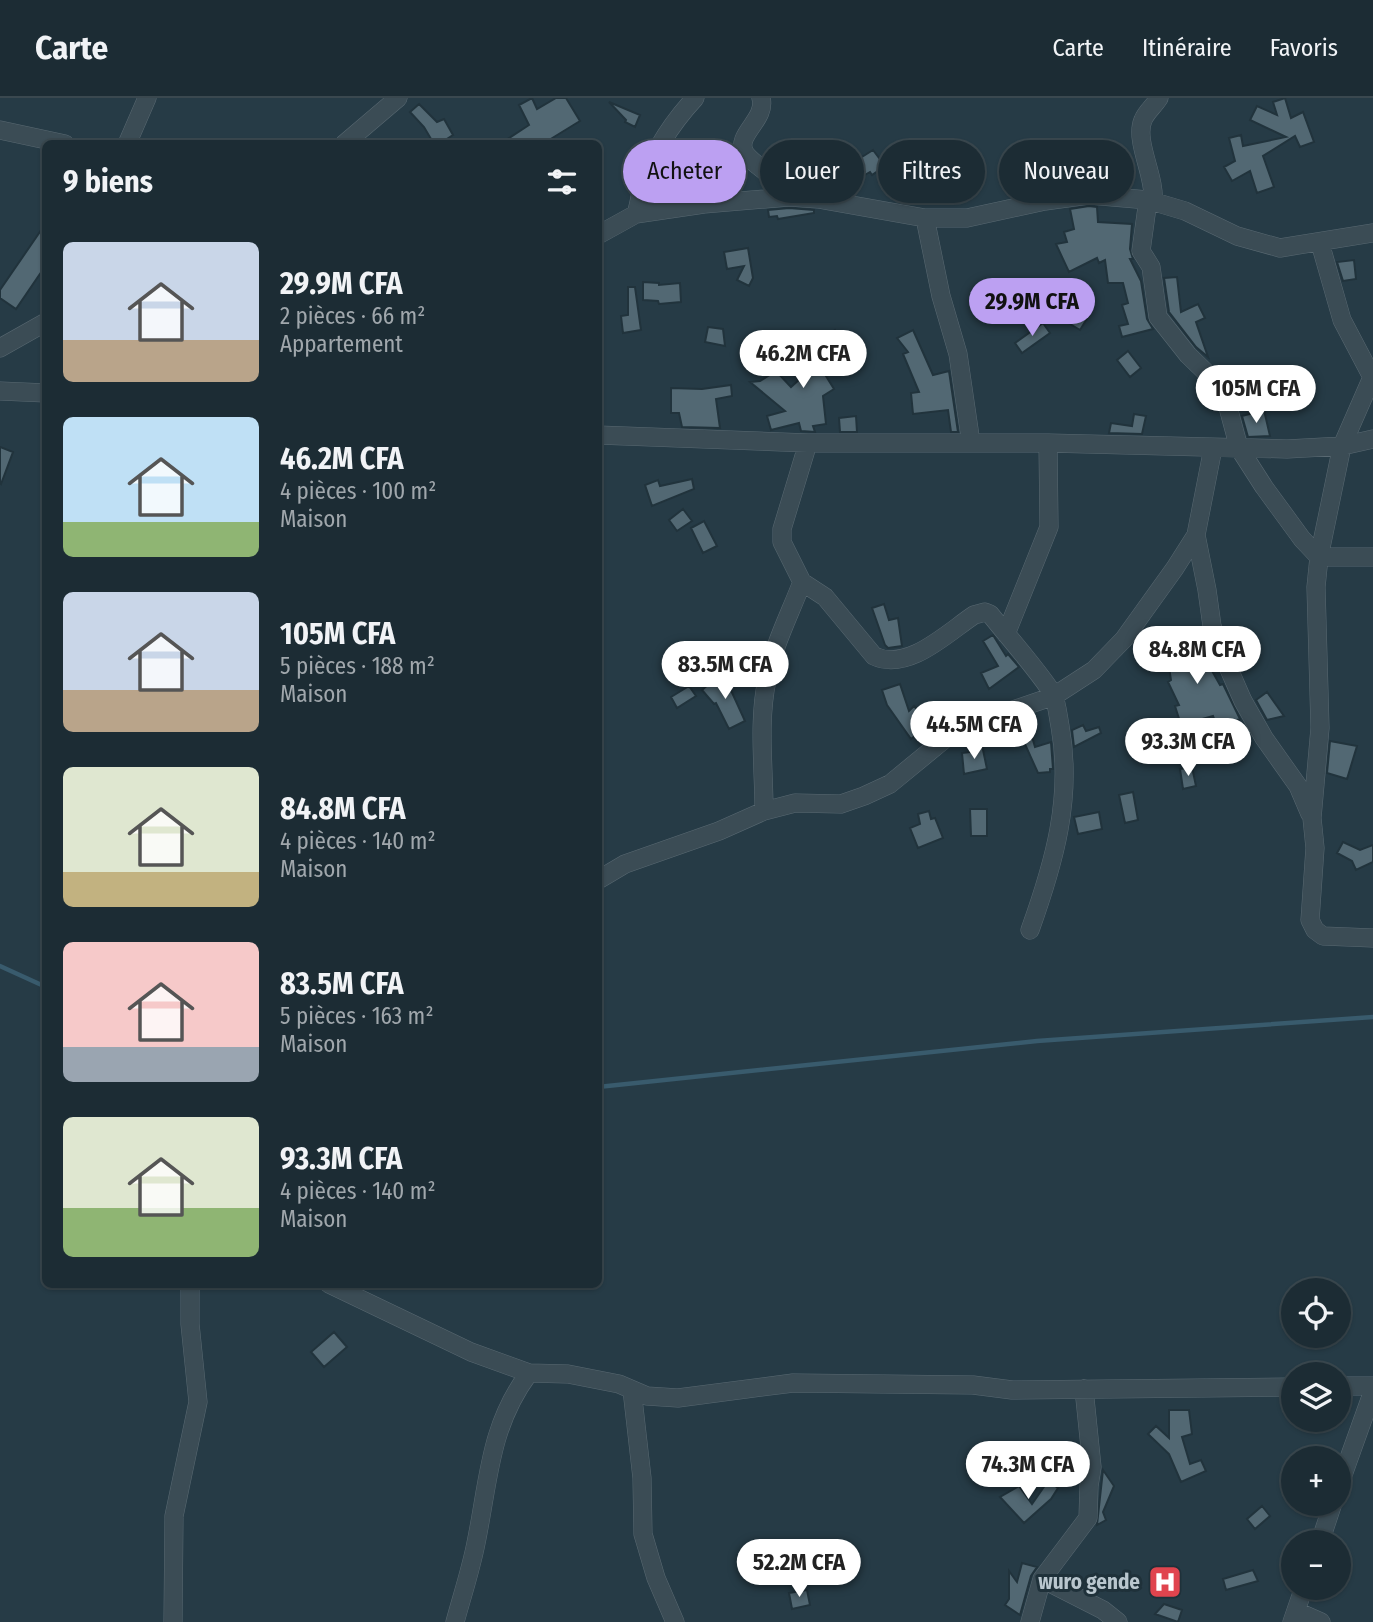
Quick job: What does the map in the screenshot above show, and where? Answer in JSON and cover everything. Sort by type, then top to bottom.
[{"type":"street","points":[[129,140],[147,98]]},
{"type":"street","points":[[349,140],[398,98]]},
{"type":"street","points":[[636,214],[642,188],[663,140],[695,98]]},
{"type":"street","points":[[760,166],[751,159],[742,142],[760,114],[763,105],[761,98]]},
{"type":"street","points":[[1159,98],[1147,112],[1140,130],[1154,185],[1141,251],[1151,267],[1158,317],[1188,355],[1219,384],[1225,396],[1239,448],[1302,539],[1319,557],[1373,557]]},
{"type":"street","points":[[0,130],[46,140]]},
{"type":"street","points":[[837,203],[925,218],[967,218],[1045,201],[1089,195],[1151,201],[1185,211],[1237,236],[1280,248],[1373,233]]},
{"type":"street","points":[[602,233],[636,214],[704,204],[760,200]]},
{"type":"street","points":[[925,218],[941,296],[958,354],[971,443]]},
{"type":"street","points":[[1320,243],[1342,320],[1373,376],[1342,446],[1319,557],[1316,587],[1320,728],[1312,818],[1315,848],[1310,920],[1315,930],[1323,936],[1371,935]]},
{"type":"street","points":[[0,348],[42,324]]},
{"type":"street","points":[[0,391],[42,393]]},
{"type":"street","points":[[602,435],[808,443],[1048,443],[1213,448],[1342,446],[1373,439]]},
{"type":"street","points":[[808,443],[782,529],[782,542],[802,582],[825,597],[874,656],[881,659],[914,656],[974,615],[985,611],[1054,696],[1063,743],[1065,782],[1059,837],[1050,874],[1030,930]]},
{"type":"street","points":[[1006,634],[1049,527],[1048,443]]},
{"type":"street","points":[[602,878],[625,864],[719,831],[764,811],[795,803],[841,804],[864,796],[890,785],[957,729],[1054,696],[1094,670],[1124,639],[1196,535],[1213,448]]},
{"type":"street","points":[[1196,535],[1208,590],[1212,626],[1221,651],[1243,701],[1264,738],[1298,786],[1312,818]]},
{"type":"street","points":[[764,811],[763,725],[766,681],[802,582]]},
{"type":"street","points":[[173,1622],[174,1517],[198,1402],[190,1324],[190,1288]]},
{"type":"street","points":[[337,1288],[471,1352],[529,1373],[568,1374],[619,1384],[647,1396],[678,1398],[793,1383],[972,1385],[1012,1390],[1281,1387]]},
{"type":"street","points":[[455,1622],[476,1544],[491,1455],[507,1406],[529,1373]]},
{"type":"street","points":[[1351,1386],[1373,1386]]},
{"type":"street","points":[[1030,1622],[1042,1578],[1088,1518],[1092,1466],[1084,1389]]},
{"type":"street","points":[[632,1390],[642,1478],[642,1534],[656,1578],[675,1622]]},
{"type":"street","points":[[1351,1458],[1369,1415],[1373,1391]]},
{"type":"street","points":[[1042,1578],[1103,1609],[1118,1622]]},
{"type":"street","points":[[1294,1616],[1321,1622]]},
{"type":"building","points":[[532,98],[537,109],[556,98],[566,98],[580,121],[549,140],[506,140],[529,125],[519,105]]},
{"type":"building","points":[[1285,98],[1291,118],[1303,112],[1314,142],[1300,147],[1295,136],[1263,156],[1274,187],[1257,193],[1250,171],[1232,181],[1224,167],[1235,161],[1229,138],[1241,135],[1243,146],[1286,137],[1250,120],[1257,106],[1277,115],[1273,102]]},
{"type":"building","points":[[609,102],[640,115],[635,127],[625,122]]},
{"type":"building","points":[[419,104],[437,122],[444,119],[453,135],[445,140],[432,140],[410,112]]},
{"type":"building","points":[[873,150],[878,157],[878,171],[872,175],[870,172],[864,175],[864,156]]},
{"type":"building","points":[[1097,207],[1098,222],[1132,224],[1130,249],[1133,259],[1130,259],[1141,281],[1147,319],[1153,329],[1122,337],[1119,326],[1128,324],[1122,305],[1128,303],[1123,283],[1108,283],[1105,260],[1099,263],[1097,258],[1069,272],[1056,244],[1067,242],[1064,232],[1074,229],[1070,209]]},
{"type":"building","points":[[768,210],[814,210],[814,213],[778,219],[777,216],[769,217]]},
{"type":"building","points":[[42,229],[42,271],[16,309],[0,298],[0,290]]},
{"type":"building","points":[[748,248],[753,278],[749,286],[737,280],[744,266],[727,269],[724,252]]},
{"type":"building","points":[[1354,260],[1356,279],[1343,281],[1337,262]]},
{"type":"building","points":[[1177,277],[1181,312],[1198,304],[1205,318],[1196,322],[1208,357],[1196,347],[1169,312],[1164,278]]},
{"type":"building","points":[[643,282],[659,285],[680,283],[681,302],[659,304],[658,301],[643,300]]},
{"type":"building","points":[[628,287],[635,287],[641,330],[623,333],[621,316],[628,315]]},
{"type":"building","points":[[1025,297],[1032,308],[1019,309],[1002,318],[996,307],[1011,298]]},
{"type":"building","points":[[1070,301],[1090,314],[1080,330],[1039,305]]},
{"type":"building","points":[[1043,323],[1050,333],[1022,353],[1015,343]]},
{"type":"building","points":[[708,327],[723,329],[725,346],[705,342]]},
{"type":"building","points":[[835,330],[848,348],[821,368],[834,389],[823,396],[826,424],[813,426],[815,432],[801,431],[799,423],[771,430],[767,416],[785,411],[750,382],[760,381],[776,371],[791,387],[811,369],[803,359],[826,342],[824,339]]},
{"type":"building","points":[[913,330],[933,375],[949,371],[958,432],[951,432],[948,410],[913,414],[911,393],[919,392],[903,354],[908,352],[897,338]]},
{"type":"building","points":[[1128,351],[1141,368],[1130,377],[1117,360]]},
{"type":"building","points":[[731,385],[732,396],[716,399],[720,428],[682,427],[679,413],[671,413],[671,388],[702,389]]},
{"type":"building","points":[[1264,410],[1270,436],[1248,437],[1242,416]]},
{"type":"building","points":[[1134,414],[1146,416],[1142,434],[1109,433],[1111,423],[1132,426]]},
{"type":"building","points":[[856,416],[857,432],[840,432],[839,418]]},
{"type":"building","points":[[0,447],[13,452],[1,484],[0,483]]},
{"type":"building","points":[[692,479],[694,489],[652,506],[645,485],[658,480],[660,486]]},
{"type":"building","points":[[683,509],[692,521],[677,531],[669,520]]},
{"type":"building","points":[[704,521],[717,546],[703,553],[691,528]]},
{"type":"building","points":[[884,604],[889,620],[898,618],[902,646],[888,648],[885,645],[872,608]]},
{"type":"building","points":[[993,635],[1006,656],[1008,654],[1019,667],[989,689],[981,673],[998,666],[983,641]]},
{"type":"building","points":[[1198,637],[1206,671],[1211,669],[1220,685],[1223,684],[1240,719],[1217,727],[1213,716],[1181,725],[1175,706],[1179,705],[1168,682],[1171,680],[1168,661],[1157,662],[1156,651],[1186,647],[1184,641]]},
{"type":"building","points":[[724,675],[745,721],[729,729],[716,703],[702,690],[717,677]]},
{"type":"building","points":[[900,684],[909,711],[914,706],[923,716],[919,720],[925,728],[911,739],[887,705],[882,690]]},
{"type":"building","points":[[689,686],[696,696],[677,708],[671,697]]},
{"type":"building","points":[[1267,692],[1284,716],[1267,720],[1256,700]]},
{"type":"building","points":[[1027,719],[1035,747],[1051,742],[1053,769],[1050,769],[1050,772],[1038,773],[1015,722]]},
{"type":"building","points":[[1083,725],[1086,731],[1099,727],[1101,733],[1074,747],[1072,730]]},
{"type":"building","points":[[1330,741],[1357,746],[1347,779],[1327,773]]},
{"type":"building","points":[[982,745],[987,769],[964,774],[962,753]]},
{"type":"building","points":[[1192,767],[1196,786],[1183,789],[1180,769]]},
{"type":"building","points":[[1133,792],[1138,820],[1125,823],[1119,795]]},
{"type":"building","points":[[970,809],[987,809],[987,836],[971,836]]},
{"type":"building","points":[[929,811],[931,819],[935,818],[943,838],[918,848],[910,828],[920,824],[918,814]]},
{"type":"building","points":[[1099,812],[1102,829],[1078,834],[1074,817]]},
{"type":"building","points":[[1343,842],[1360,850],[1373,845],[1373,862],[1356,870],[1352,861],[1337,853]]},
{"type":"building","points":[[334,1332],[347,1347],[324,1367],[311,1352]]},
{"type":"building","points":[[1169,1410],[1189,1410],[1192,1434],[1182,1437],[1190,1464],[1201,1460],[1206,1471],[1181,1482],[1169,1454],[1148,1434],[1156,1426],[1169,1438]]},
{"type":"building","points":[[1061,1445],[1062,1458],[1042,1459],[1042,1446]]},
{"type":"building","points":[[1103,1470],[1114,1486],[1103,1512],[1106,1520],[1097,1525]]},
{"type":"building","points":[[1048,1481],[1058,1488],[1051,1499],[1024,1523],[1000,1497],[1019,1486],[1032,1504]]},
{"type":"building","points":[[1262,1506],[1270,1516],[1255,1529],[1247,1519]]},
{"type":"building","points":[[1022,1563],[1037,1567],[1031,1576],[1020,1615],[1005,1605],[1009,1599],[1009,1571],[1017,1582]]},
{"type":"building","points":[[1253,1570],[1258,1581],[1226,1590],[1223,1579]]},
{"type":"building","points":[[807,1590],[810,1605],[792,1609],[789,1593]]},
{"type":"building","points":[[1164,1604],[1182,1610],[1178,1622],[1155,1614]]},
{"type":"waterway","points":[[0,966],[42,985]]},
{"type":"waterway","points":[[602,1087],[1037,1041],[1373,1017]]},
{"type":"place","name":"wuro gende","points":[[1165,1582]]}]
